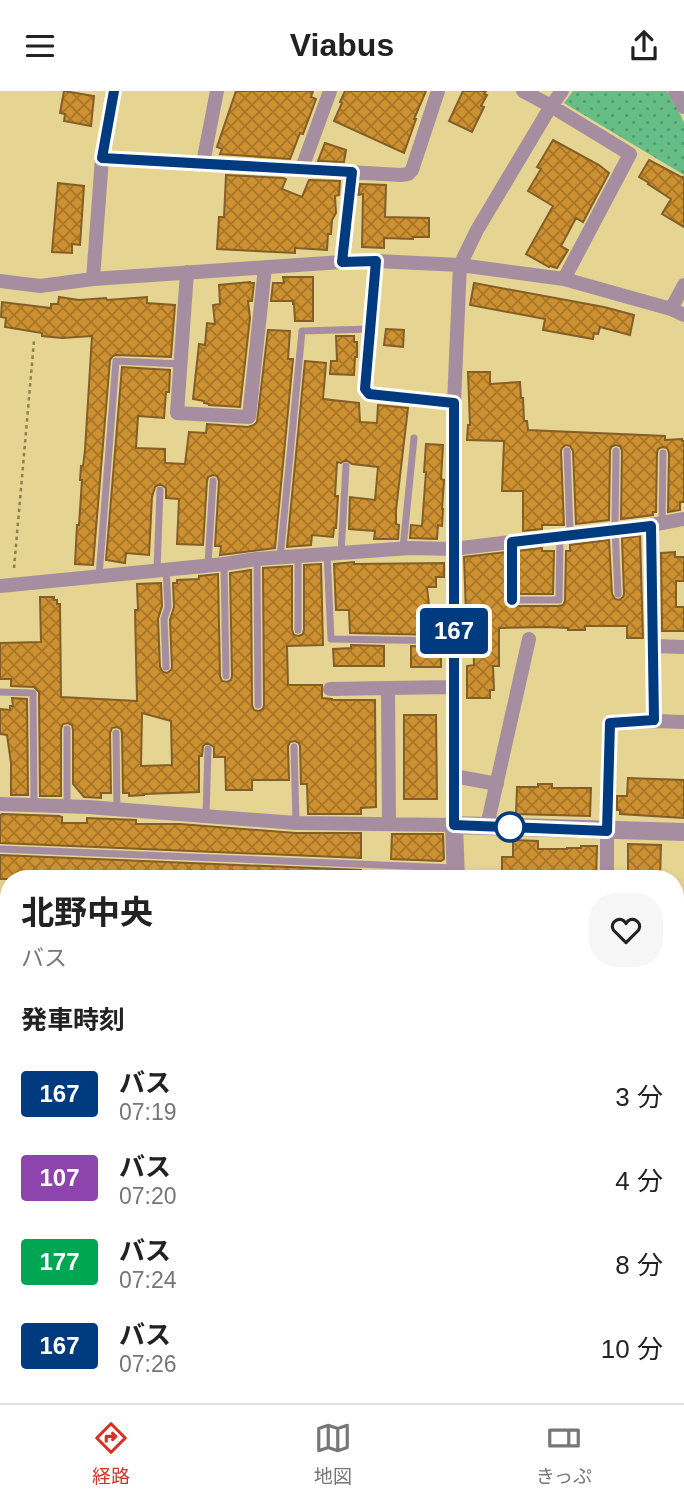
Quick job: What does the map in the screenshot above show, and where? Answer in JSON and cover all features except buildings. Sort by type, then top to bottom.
[{"type":"street","points":[[93,279],[102,158],[114,91]]},
{"type":"street","points":[[202,163],[217,91]]},
{"type":"street","points":[[302,168],[330,91]]},
{"type":"street","points":[[102,158],[408,174],[412,170],[438,91]]},
{"type":"street","points":[[523,91],[630,154],[564,279]]},
{"type":"street","points":[[456,870],[453,548],[454,403],[460,265],[477,230],[562,91]]},
{"type":"street","points":[[675,91],[684,107]]},
{"type":"street","points":[[342,262],[352,172]]},
{"type":"street","points":[[376,261],[365,389],[369,394],[454,403]]},
{"type":"street","points":[[0,281],[40,286],[187,272],[376,261],[460,265],[564,279],[678,312],[684,285]]},
{"type":"street","points":[[187,272],[177,413],[249,417],[265,267]]},
{"type":"street","points":[[6,585],[257,559],[453,548],[684,519]]},
{"type":"street","points":[[654,720],[653,646],[657,524]]},
{"type":"street","points":[[487,826],[529,639]]},
{"type":"street","points":[[653,646],[684,647]]},
{"type":"street","points":[[330,689],[454,687]]},
{"type":"street","points":[[388,688],[389,824]]},
{"type":"street","points":[[607,870],[610,723],[654,720],[684,722]]},
{"type":"street","points":[[454,776],[497,784]]},
{"type":"street","points":[[0,804],[67,806],[296,823],[684,832]]},
{"type":"lane","points":[[280,558],[302,331],[370,329]]},
{"type":"lane","points":[[99,576],[116,361],[181,364]]},
{"type":"lane","points":[[403,549],[414,437]]},
{"type":"lane","points":[[512,542],[512,600],[559,600],[565,535],[567,451]]},
{"type":"lane","points":[[616,451],[618,594]]},
{"type":"lane","points":[[657,524],[663,453]]},
{"type":"lane","points":[[346,466],[334,554],[331,639],[454,641]]},
{"type":"lane","points":[[208,564],[213,481]]},
{"type":"lane","points":[[160,490],[161,570],[168,607],[164,619],[166,667]]},
{"type":"lane","points":[[298,556],[298,630]]},
{"type":"lane","points":[[257,559],[258,705]]},
{"type":"lane","points":[[224,564],[226,676]]},
{"type":"lane","points":[[0,692],[33,693],[34,805]]},
{"type":"lane","points":[[67,729],[67,806]]},
{"type":"lane","points":[[116,733],[117,810]]},
{"type":"lane","points":[[294,747],[296,823]]},
{"type":"lane","points":[[206,816],[208,748]]},
{"type":"lane","points":[[0,849],[399,870]]},
{"type":"path","points":[[6,585],[34,341]]},
{"type":"green space","points":[[573,91],[667,91],[684,123],[684,175],[564,103]]},
{"type":"bus line","name":"167","points":[[114,91],[102,158],[352,172],[342,262],[376,261],[365,389],[369,394],[454,403],[454,825],[607,831],[610,723],[654,720],[651,526],[512,542],[512,600]]}]
